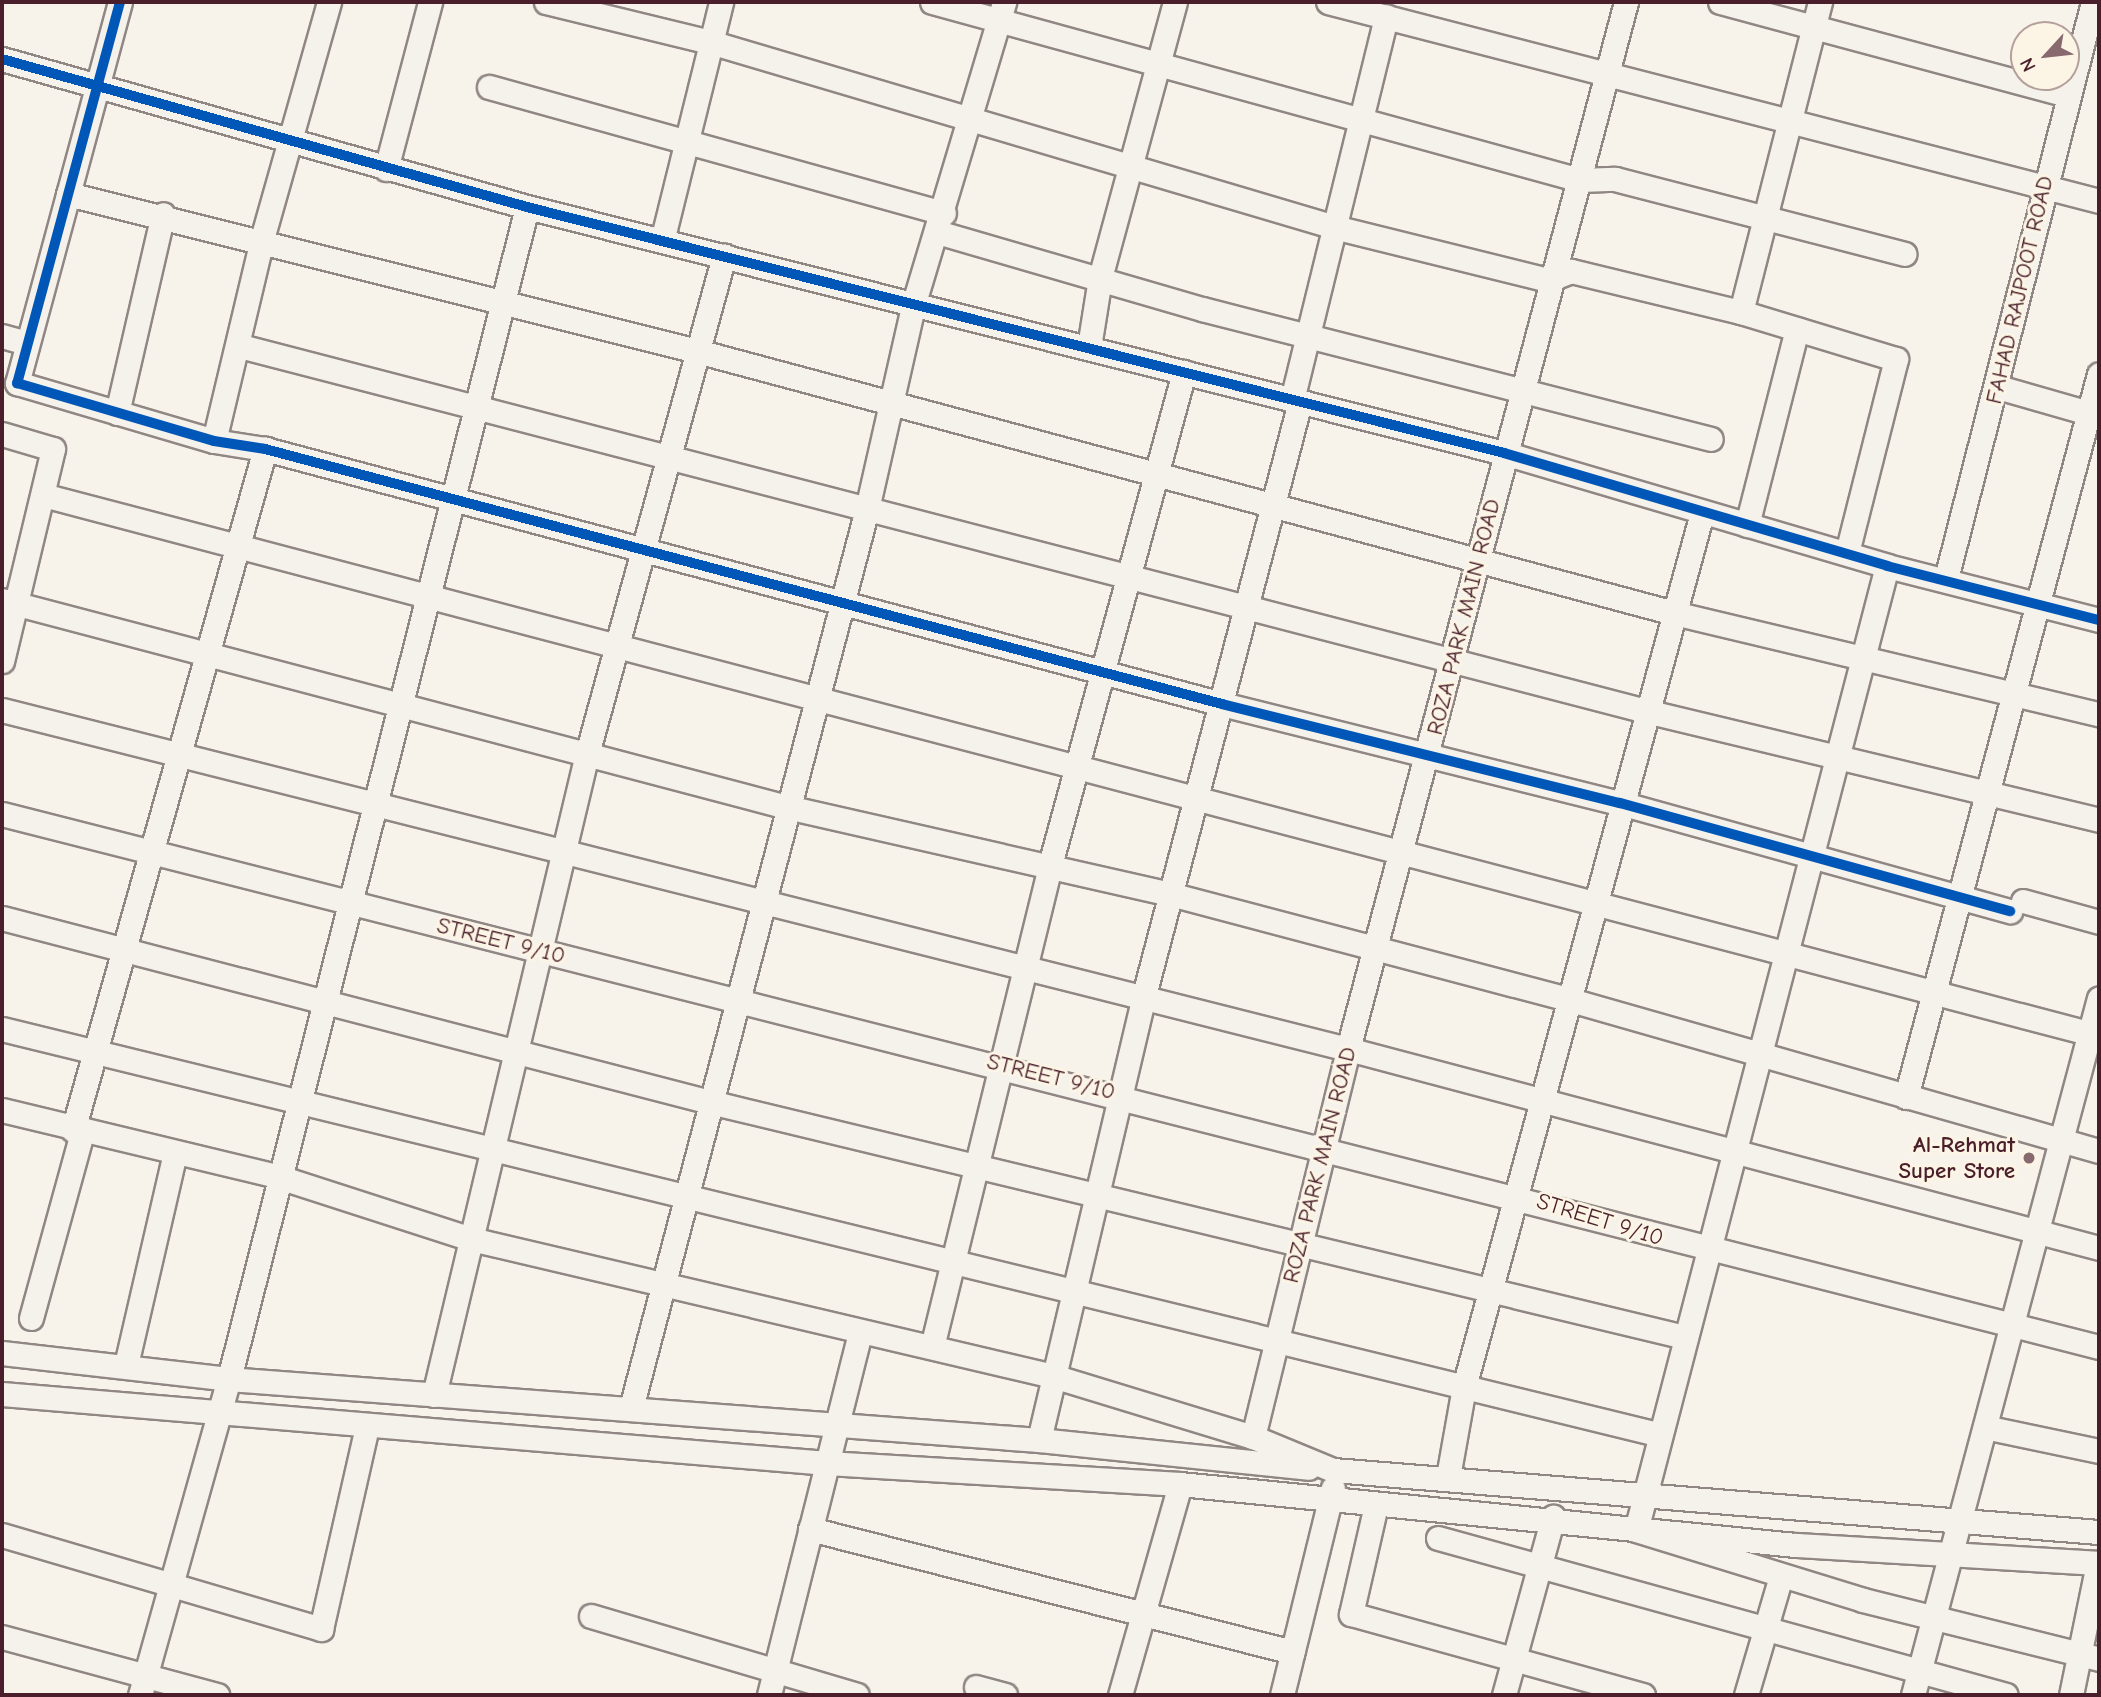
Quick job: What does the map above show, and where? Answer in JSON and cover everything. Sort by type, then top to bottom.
[{"type":"street","points":[[120,2],[17,383],[214,441],[265,449],[1222,704],[1620,803],[1812,859],[1956,897],[2099,922]]},
{"type":"street","points":[[214,441],[240,346],[261,239],[293,142],[329,2]]},
{"type":"street","points":[[386,169],[430,2]]},
{"type":"street","points":[[547,2],[710,42],[1132,171],[1338,228],[1548,280],[1571,271],[1741,312],[1896,359],[1847,553]]},
{"type":"street","points":[[663,237],[683,145],[721,2]]},
{"type":"street","points":[[932,2],[1002,11],[1159,65],[1580,180],[1615,179],[1904,254]]},
{"type":"street","points":[[1089,347],[1100,278],[1132,171],[1175,2]]},
{"type":"street","points":[[1328,2],[2099,201]]},
{"type":"street","name":"ROZA PARK MAIN ROAD","points":[[1253,1437],[1328,1147],[1348,1049],[1404,854],[1480,563],[1504,453],[1548,280],[1580,180],[1626,2]]},
{"type":"street","points":[[1720,2],[2066,96]]},
{"type":"street","points":[[1741,312],[1821,2]]},
{"type":"street","name":"FAHAD RAJPOOT ROAD","points":[[1946,579],[1998,387],[2066,96],[2094,2]]},
{"type":"street","points":[[631,1408],[867,509],[913,306],[941,223],[1002,11]]},
{"type":"street","points":[[1038,1440],[1143,999],[1248,609],[1311,332],[1338,228],[1358,119],[1386,16]]},
{"type":"street","points":[[2,59],[99,82],[293,142],[527,207],[663,237],[913,306],[1089,347],[1504,453],[1887,566],[2099,620]]},
{"type":"street","points":[[489,87],[941,223],[1100,278],[1711,439]]},
{"type":"street","points":[[68,194],[163,214],[697,352],[1271,509],[1674,613],[1862,655],[2099,714]]},
{"type":"street","points":[[143,1686],[229,1379],[276,1176],[301,1102],[527,207]]},
{"type":"street","points":[[117,413],[163,214]]},
{"type":"street","points":[[435,1395],[513,1052],[540,952],[587,754],[724,256]]},
{"type":"street","points":[[1747,525],[1797,329]]},
{"type":"street","points":[[2,336],[27,343]]},
{"type":"street","points":[[240,346],[1650,712],[1837,754],[2099,820]]},
{"type":"street","points":[[932,1347],[956,1262],[1028,969],[1050,865],[1080,769],[1128,577],[1184,372]]},
{"type":"street","points":[[1906,1097],[1956,897],[2036,602],[2094,414],[2099,374]]},
{"type":"street","points":[[1998,387],[2094,414]]},
{"type":"street","points":[[2,434],[53,449],[43,495],[10,603],[2,662]]},
{"type":"street","points":[[31,1318],[95,1052],[265,449]]},
{"type":"street","points":[[43,495],[2094,1035]]},
{"type":"street","points":[[1448,1477],[1464,1387],[1543,1102],[1567,999],[1620,803],[1650,712],[1674,613],[1703,513]]},
{"type":"street","points":[[1636,1530],[1657,1434],[1812,859],[1862,655],[1887,566]]},
{"type":"street","points":[[10,603],[788,807],[1170,894],[1567,999],[2099,1151]]},
{"type":"street","points":[[2,710],[179,752],[563,853],[1348,1049],[2099,1248]]},
{"type":"street","name":"STREET 9/10","points":[[2,814],[540,952],[1517,1194],[1705,1251],[2099,1347]]},
{"type":"street","points":[[2,918],[710,1102],[1684,1337]]},
{"type":"street","points":[[1913,1695],[1934,1619],[1956,1519],[1985,1427],[2061,1142],[2094,1035],[2099,998]]},
{"type":"street","points":[[2,1029],[1657,1434]]},
{"type":"street","points":[[2,1110],[78,1131],[276,1176],[471,1239],[665,1283],[860,1333],[1053,1376],[1253,1437],[1333,1470]]},
{"type":"street","points":[[126,1365],[175,1153]]},
{"type":"street","points":[[769,1695],[860,1333]]},
{"type":"street","points":[[2,1353],[126,1365],[229,1379],[1038,1440],[1333,1470],[1448,1477],[2099,1532]]},
{"type":"street","points":[[2,1394],[827,1463],[1180,1484],[1376,1505],[1553,1517],[1636,1530],[2099,1563],[2091,1657],[2071,1695]]},
{"type":"street","points":[[2,1535],[321,1629],[367,1426]]},
{"type":"street","points":[[1985,1427],[2099,1451]]},
{"type":"street","points":[[1282,1695],[1333,1500],[1333,1470]]},
{"type":"street","points":[[1120,1695],[1180,1484]]},
{"type":"street","points":[[1376,1505],[1351,1614],[1643,1695]]},
{"type":"street","points":[[1504,1695],[1536,1565],[1553,1517]]},
{"type":"street","points":[[810,1529],[1293,1652]]},
{"type":"street","points":[[1636,1530],[1781,1576],[1934,1619],[2091,1657]]},
{"type":"street","points":[[1438,1538],[2006,1695]]},
{"type":"street","points":[[1746,1695],[1781,1576]]},
{"type":"street","points":[[592,1616],[857,1695]]},
{"type":"street","points":[[2,1637],[143,1686],[217,1695]]},
{"type":"street","points":[[976,1687],[1005,1695]]},
{"type":"cycle path","points":[[120,2],[17,383],[214,441],[265,449],[1222,704],[1620,803],[2010,911]]},
{"type":"cycle path","points":[[2,59],[527,207],[1504,453],[1887,566],[2099,620]]},
{"type":"place","name":"Al-Rehmat Super Store","points":[[2029,1158]]}]
